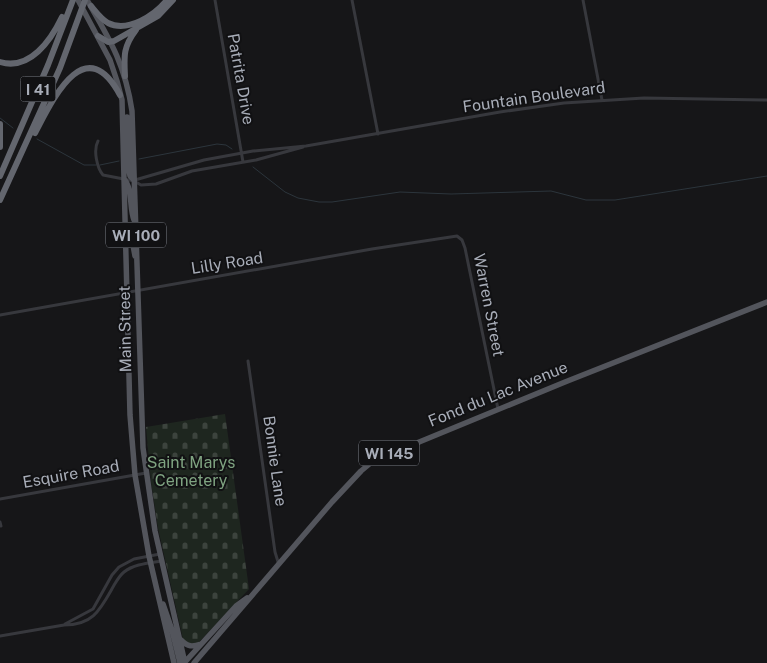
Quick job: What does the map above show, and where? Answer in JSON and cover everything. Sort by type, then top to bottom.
[{"type":"highway","points":[[0,62],[16,63],[36,53],[51,37],[71,0]]},
{"type":"highway","name":"I 41","points":[[0,176],[48,65],[71,0]]},
{"type":"highway","name":"I 41","points":[[0,200],[60,68],[86,0]]},
{"type":"highway","points":[[91,6],[109,24],[125,26],[137,22],[156,11],[167,0]]},
{"type":"highway","points":[[98,36],[107,42],[111,42],[158,16],[172,0]]},
{"type":"highway","points":[[125,76],[124,54],[126,46],[139,27]]},
{"type":"highway","points":[[18,162],[57,93],[64,83],[78,72],[91,69],[102,71],[113,81],[121,98]]},
{"type":"highway","points":[[0,124],[0,147]]},
{"type":"main road","name":"Main Street","points":[[78,0],[113,67],[121,98],[129,391],[135,475],[149,556],[174,663]]},
{"type":"main road","name":"Main Street","points":[[86,0],[111,42],[125,76],[132,111],[143,448],[160,554],[183,663]]},
{"type":"main road","points":[[121,98],[126,112],[129,173],[134,181]]},
{"type":"main road","points":[[124,179],[129,186],[130,206],[136,228]]},
{"type":"main road","points":[[125,223],[130,229],[137,260]]},
{"type":"main road","name":"Fond du Lac Avenue","points":[[194,663],[349,483],[373,460],[767,302]]},
{"type":"main road","points":[[129,391],[140,391]]},
{"type":"main road","name":"Fond du Lac Avenue","points":[[183,663],[236,606],[258,588]]},
{"type":"main road","points":[[157,590],[183,663]]},
{"type":"main road","points":[[179,638],[191,647],[201,644]]},
{"type":"street","name":"Patrita Drive","points":[[215,0],[243,162]]},
{"type":"street","points":[[352,0],[378,134]]},
{"type":"street","points":[[588,0],[583,0],[602,100]]},
{"type":"street","name":"Fountain Boulevard","points":[[134,181],[196,162],[241,153],[306,146],[530,107],[602,100],[667,98],[767,100]]},
{"type":"street","points":[[98,141],[95,146],[97,161],[103,175],[134,181]]},
{"type":"street","name":"Fountain Boulevard","points":[[134,181],[142,185],[156,184],[192,171],[290,152],[306,146]]},
{"type":"street","name":"Lilly Road","points":[[0,315],[440,238],[458,237]]},
{"type":"street","name":"Warren Street","points":[[458,237],[462,240],[465,248],[498,410]]},
{"type":"street","name":"Bonnie Lane","points":[[248,361],[275,552],[279,565]]},
{"type":"street","name":"Esquire Road","points":[[0,499],[146,473]]},
{"type":"street","points":[[0,636],[64,624],[89,612],[96,604],[118,567],[126,562],[160,554]]},
{"type":"street","points":[[64,624],[73,625],[89,620],[102,607],[122,573],[128,568],[162,561]]},
{"type":"street","points":[[110,579],[116,582]]},
{"type":"street","points":[[96,604],[102,607]]},
{"type":"green space","name":"Saint Marys Cemetery","points":[[225,414],[249,589],[199,642],[188,644],[183,639],[158,528],[151,482],[146,427]]},
{"type":"waterway","points":[[0,118],[13,128]]},
{"type":"waterway","points":[[37,139],[84,165],[96,165]]},
{"type":"waterway","points":[[139,159],[217,144],[226,145],[232,149]]},
{"type":"waterway","points":[[100,165],[119,161]]},
{"type":"waterway","points":[[253,167],[285,192],[298,198],[319,202],[332,202],[400,192],[451,194],[551,191],[586,200],[615,200],[767,176]]}]
